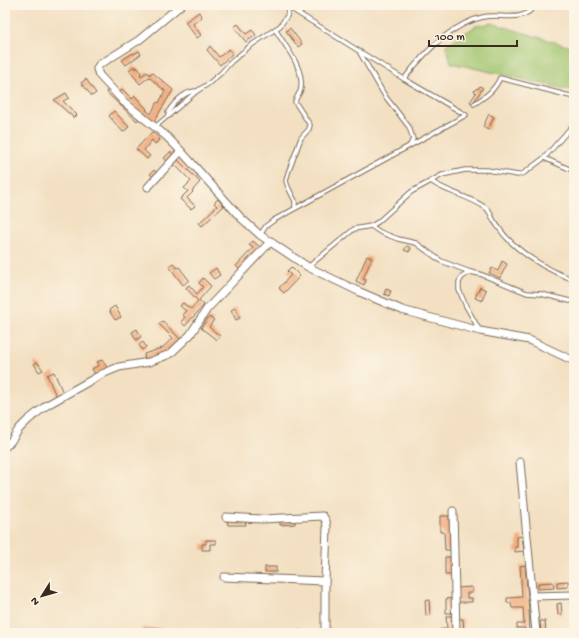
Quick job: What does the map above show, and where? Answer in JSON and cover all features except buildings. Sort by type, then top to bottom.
[{"type":"street","points":[[181,5],[139,40],[99,65],[96,69],[99,75],[124,102],[155,127],[180,151],[241,218],[260,235],[308,267],[360,292],[402,310],[480,332],[529,340],[574,361]]},
{"type":"street","points":[[148,187],[180,151]]},
{"type":"street","points":[[5,448],[19,429],[47,405],[88,382],[119,367],[149,362],[170,354],[190,335],[207,309],[271,241]]},
{"type":"street","points":[[520,462],[536,633]]},
{"type":"street","points":[[453,511],[456,633]]},
{"type":"street","points":[[226,517],[262,519],[323,516],[328,527],[325,582],[325,633]]},
{"type":"street","points":[[224,577],[325,582]]},
{"type":"street","points":[[532,596],[574,595]]},
{"type":"lane","points":[[404,79],[411,69],[450,31],[466,23],[484,17],[511,17],[522,15],[535,5]]},
{"type":"lane","points":[[155,127],[197,91],[222,73],[231,62],[250,46],[284,22],[287,16],[287,6]]},
{"type":"lane","points":[[260,235],[266,226],[295,208],[466,115],[358,51],[287,6]]},
{"type":"lane","points":[[275,29],[299,70],[301,90],[295,98],[295,102],[310,125],[310,129],[302,138],[286,181],[295,201],[295,208]]},
{"type":"lane","points":[[358,51],[385,96],[409,127],[413,139],[410,145]]},
{"type":"lane","points":[[474,104],[490,93],[500,78],[574,97]]},
{"type":"lane","points":[[308,267],[354,229],[371,226],[378,222],[411,192],[442,175],[465,170],[487,170],[518,175],[524,173],[544,158],[574,124]]},
{"type":"lane","points":[[544,158],[574,171]]},
{"type":"lane","points":[[431,181],[438,186],[477,202],[488,210],[506,237],[529,256],[550,269],[574,280]]},
{"type":"lane","points":[[371,226],[392,237],[416,243],[441,261],[470,272],[480,274],[527,293],[540,294],[570,301]]},
{"type":"lane","points":[[470,272],[462,277],[459,282],[459,290],[480,332]]},
{"type":"green space","points":[[492,23],[574,48],[574,91],[451,63],[446,45],[476,26]]}]
